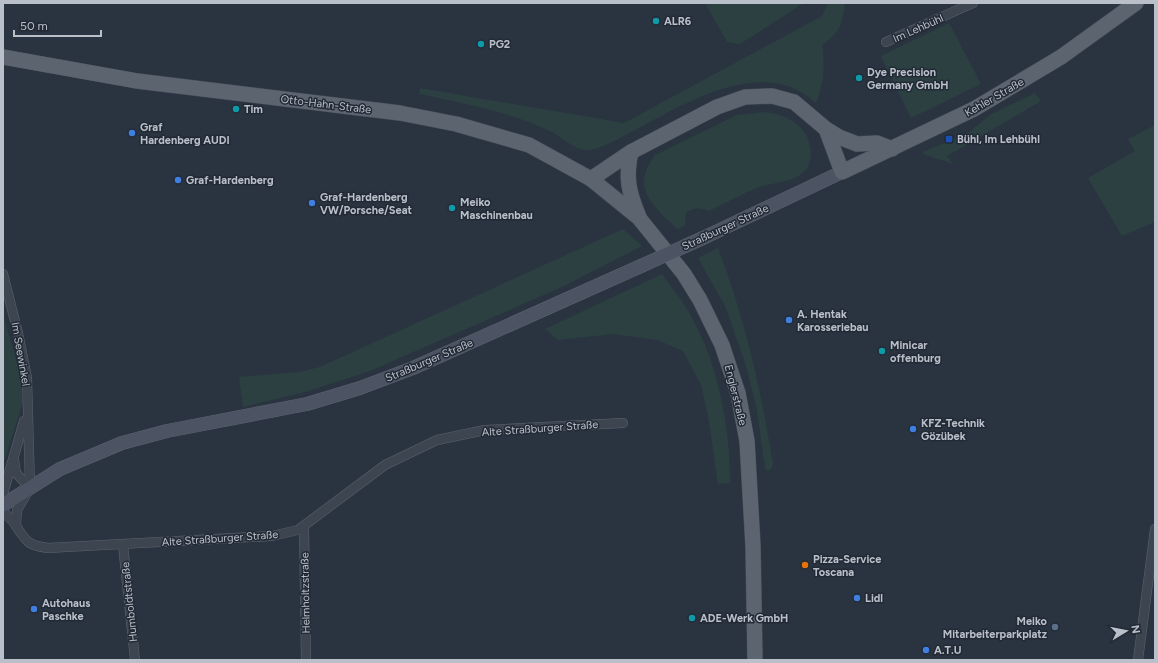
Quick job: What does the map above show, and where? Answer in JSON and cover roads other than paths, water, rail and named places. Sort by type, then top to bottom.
[{"type":"main road","name":"Kehler Straße","points":[[842,172],[974,109],[1067,53],[1136,3]]},
{"type":"main road","name":"Otto-Hahn-Straße","points":[[3,57],[137,80],[400,113],[456,124],[529,145],[591,178]]},
{"type":"main road","points":[[591,178],[631,152],[717,107],[744,97],[772,96],[794,102],[826,129],[839,137],[857,144],[877,143],[892,149]]},
{"type":"main road","points":[[826,129],[842,172]]},
{"type":"main road","points":[[631,152],[627,169],[628,184],[639,218]]},
{"type":"main road","name":"Straßburger Straße","points":[[3,505],[60,469],[122,443],[167,432],[307,404],[360,388],[413,368],[703,238],[842,172]]},
{"type":"main road","name":"Englerstraße","points":[[591,178],[639,218],[684,274],[700,300],[722,345],[738,394],[747,441],[754,586],[755,660]]},
{"type":"street","name":"Im Lehbühl","points":[[886,42],[973,3]]},
{"type":"street","name":"Im Seewinkel","points":[[3,274],[18,333],[27,378],[30,488]]},
{"type":"street","name":"Im Seewinkel","points":[[3,494],[27,412]]},
{"type":"street","name":"Alte Straßburger Straße","points":[[3,512],[16,525],[22,537],[35,546],[48,548],[272,536],[298,530],[385,466],[437,440],[485,430],[623,423]]},
{"type":"street","name":"Im Seewinkel","points":[[14,456],[16,473],[30,488]]},
{"type":"street","points":[[16,525],[18,510],[30,488]]},
{"type":"street","name":"Helmholtzstraße","points":[[304,526],[306,660]]},
{"type":"street","points":[[1138,660],[1155,529]]},
{"type":"street","name":"Humboldtstraße","points":[[123,545],[135,660]]},
{"type":"place","name":"ALR6","points":[[656,21]]},
{"type":"place","name":"PG2","points":[[481,44]]},
{"type":"place","name":"Dye Precision Germany GmbH","points":[[859,78]]},
{"type":"place","name":"Tim","points":[[236,109]]},
{"type":"place","name":"Graf Hardenberg AUDI","points":[[132,133]]},
{"type":"place","name":"Bühl, Im Lehbühl","points":[[949,139]]},
{"type":"place","name":"Graf-Hardenberg","points":[[178,180]]},
{"type":"place","name":"Graf-Hardenberg VW/Porsche/Seat","points":[[312,203]]},
{"type":"place","name":"Meiko Maschinenbau","points":[[452,208]]},
{"type":"place","name":"A. Hentak Karosseriebau","points":[[789,320]]},
{"type":"place","name":"Minicar offenburg","points":[[882,351]]},
{"type":"place","name":"KFZ-Technik Gözübek","points":[[913,429]]},
{"type":"place","name":"Pizza-Service Toscana","points":[[805,565]]},
{"type":"place","name":"Lidl","points":[[857,598]]},
{"type":"place","name":"Autohaus Paschke","points":[[34,609]]},
{"type":"place","name":"ADE-Werk GmbH","points":[[692,618]]},
{"type":"place","name":"Meiko Mitarbeiterparkplatz","points":[[1055,627]]},
{"type":"place","name":"A.T.U","points":[[926,650]]}]
